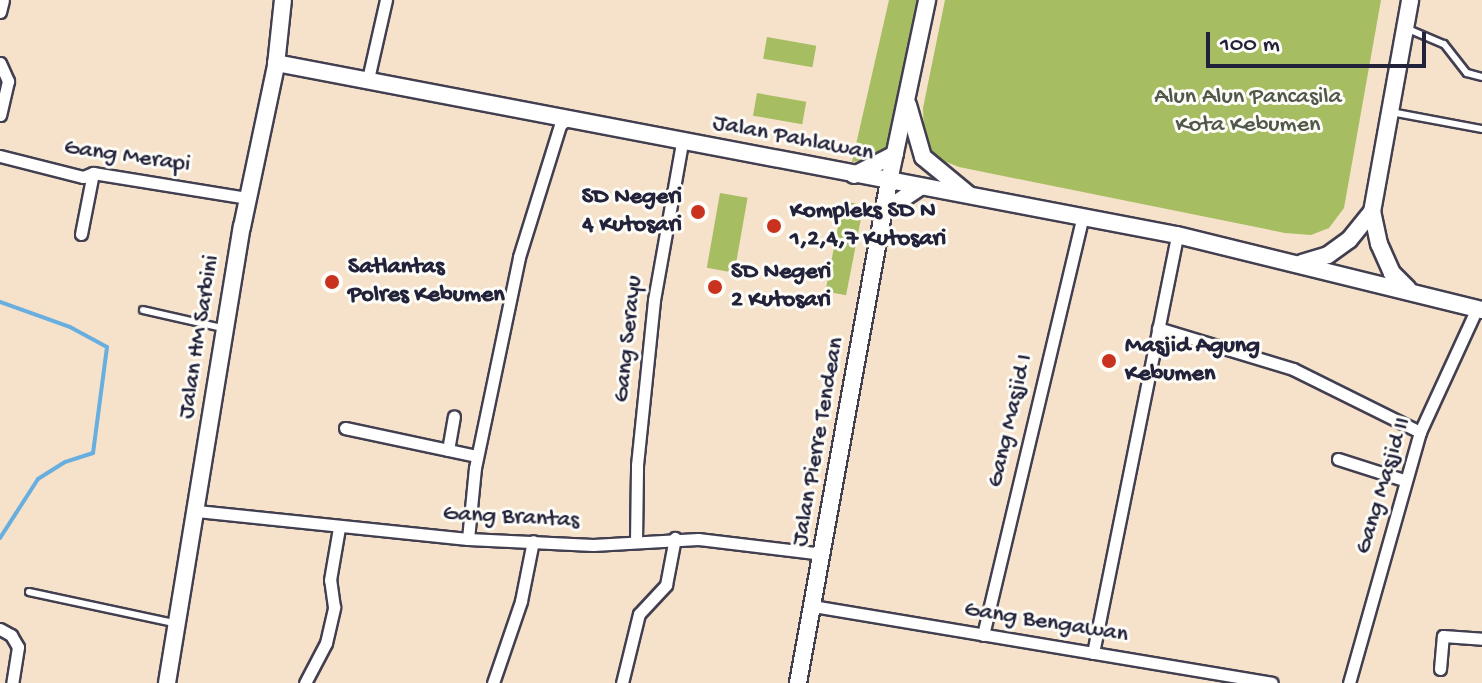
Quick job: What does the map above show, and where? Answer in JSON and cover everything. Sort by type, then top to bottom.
[{"type":"main road","name":"Jalan HM Sarbini","points":[[167,683],[248,198],[276,63],[283,0]]},
{"type":"main road","name":"Jalan Pierre Tendean","points":[[798,683],[889,181],[927,0]]},
{"type":"main road","points":[[1410,0],[1372,212],[1379,244],[1392,273],[1410,291]]},
{"type":"main road","name":"Jalan Pahlawan","points":[[276,63],[368,79],[565,121],[1177,235],[1479,309]]},
{"type":"main road","points":[[906,97],[923,157],[972,197]]},
{"type":"main road","points":[[854,175],[895,154]]},
{"type":"main road","points":[[886,210],[920,187]]},
{"type":"main road","points":[[1301,263],[1328,255],[1349,240],[1372,212]]},
{"type":"street","points":[[0,12],[3,0]]},
{"type":"street","points":[[368,79],[386,0]]},
{"type":"street","points":[[0,63],[8,81],[0,115]]},
{"type":"street","points":[[468,539],[477,456],[524,234],[560,125],[565,121]]},
{"type":"street","name":"Gang Serayu","points":[[636,541],[637,465],[654,300],[682,143]]},
{"type":"street","name":"Gang Merapi","points":[[0,156],[83,177],[93,173],[248,198]]},
{"type":"street","points":[[81,234],[93,173]]},
{"type":"street","name":"Gang Masjid I","points":[[983,635],[1082,218]]},
{"type":"street","points":[[1093,653],[1177,235]]},
{"type":"street","name":"Gang Masjid II","points":[[1349,683],[1420,432],[1479,309]]},
{"type":"street","points":[[1158,328],[1293,369],[1420,432]]},
{"type":"street","points":[[448,450],[454,417]]},
{"type":"street","points":[[345,428],[477,456]]},
{"type":"street","points":[[1338,459],[1404,480]]},
{"type":"street","name":"Gang Brantas","points":[[197,511],[468,539],[593,545],[675,538],[744,542],[823,554]]},
{"type":"street","points":[[305,683],[326,643],[334,607],[330,580],[339,528]]},
{"type":"street","points":[[622,683],[639,614],[666,585],[675,538]]},
{"type":"street","points":[[493,683],[521,601],[533,541]]},
{"type":"street","name":"Gang Bengawan","points":[[813,606],[1093,653],[1203,677],[1272,683]]},
{"type":"street","points":[[0,629],[11,635],[18,647],[12,683]]},
{"type":"street","points":[[1440,669],[1443,636],[1482,639]]},
{"type":"lane","points":[[1405,28],[1444,44],[1467,73],[1482,77]]},
{"type":"lane","points":[[1391,112],[1482,129]]},
{"type":"lane","points":[[143,310],[226,328]]},
{"type":"lane","points":[[29,592],[177,624]]},
{"type":"green space","points":[[889,0],[927,0],[895,154],[852,162]]},
{"type":"green space","name":"Alun Alun Pancasila Kota Kebumen","points":[[945,0],[1381,0],[1344,208],[1329,228],[1311,235],[1285,233],[959,167],[939,159],[928,148],[923,108]]},
{"type":"green space","points":[[767,37],[816,46],[812,67],[763,59]]},
{"type":"green space","points":[[757,93],[806,102],[802,124],[753,116]]},
{"type":"green space","points":[[720,193],[748,198],[734,273],[707,268]]},
{"type":"green space","points":[[843,201],[864,205],[846,295],[825,291]]},
{"type":"waterway","points":[[0,302],[70,327],[107,347],[93,453],[65,462],[38,479],[0,538]]},
{"type":"place","name":"SD Negeri 4 Kutosari","points":[[698,212]]},
{"type":"place","name":"Kompleks SD N 1,2,4,7 Kutosari","points":[[774,226]]},
{"type":"place","name":"Satlantas Polres Kebumen","points":[[332,282]]},
{"type":"place","name":"SD Negeri 2 Kutosari","points":[[715,287]]},
{"type":"place","name":"Masjid Agung Kebumen","points":[[1109,361]]}]
